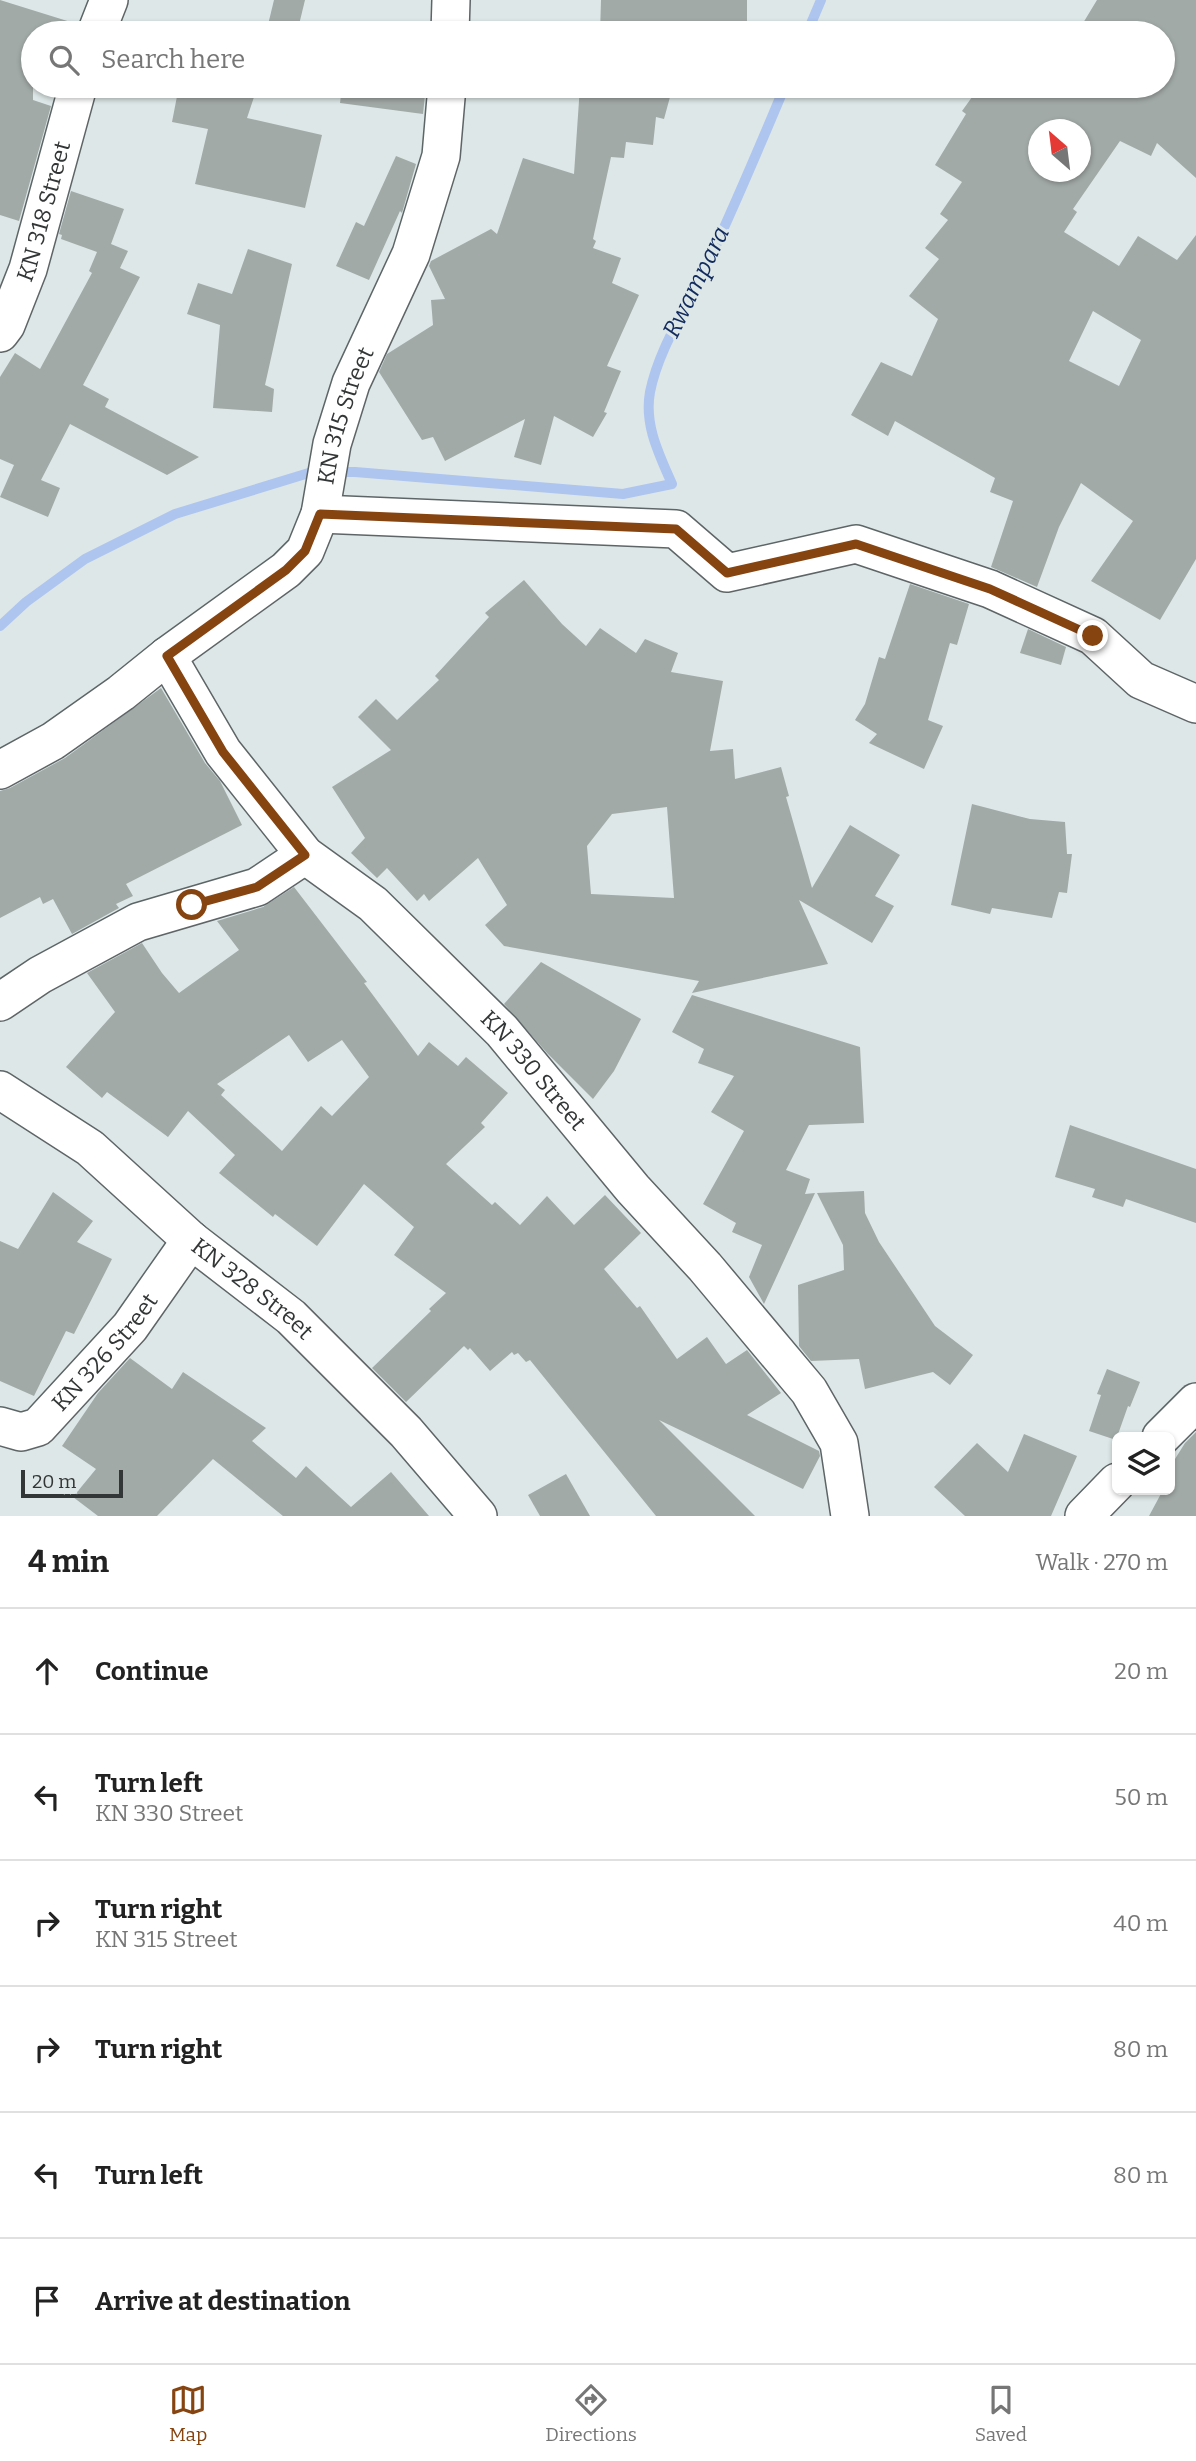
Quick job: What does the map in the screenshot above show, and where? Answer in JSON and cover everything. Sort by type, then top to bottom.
[{"type":"street","points":[[101,21],[109,0]]},
{"type":"street","points":[[450,21],[451,0]]},
{"type":"street","name":"KN 318 Street","points":[[0,332],[6,325],[28,269],[75,98]]},
{"type":"street","name":"KN 315 Street","points":[[0,770],[53,741],[121,693],[167,656],[286,570],[305,551],[320,514],[332,444],[351,383],[411,254],[441,156],[446,98]]},
{"type":"street","points":[[320,514],[676,529],[727,573],[856,544],[990,589],[1093,636],[1141,680],[1196,704]]},
{"type":"street","name":"KN 330 Street","points":[[167,656],[223,752],[305,855],[373,904],[502,1031],[633,1189],[705,1267],[809,1391],[839,1443],[850,1516]]},
{"type":"street","points":[[0,1002],[40,975],[138,922],[257,887],[305,855]]},
{"type":"street","name":"KN 328 Street","points":[[0,1090],[90,1148],[191,1240],[291,1317],[406,1432],[478,1516]]},
{"type":"street","name":"KN 326 Street","points":[[0,1426],[20,1432],[38,1427],[130,1327],[191,1240]]},
{"type":"street","points":[[1166,1432],[1196,1402]]},
{"type":"street","points":[[1084,1516],[1112,1487]]},
{"type":"building","points":[[0,0],[67,21],[21,21],[21,98],[33,98],[51,106],[19,221],[0,215]]},
{"type":"building","points":[[274,0],[305,0],[300,21],[269,21]]},
{"type":"building","points":[[601,0],[747,0],[747,21],[600,21]]},
{"type":"building","points":[[1097,0],[1196,0],[1196,178],[1157,143],[1151,156],[1120,141],[1073,209],[1077,212],[1064,232],[1119,266],[1138,236],[1177,260],[1196,235],[1196,559],[1160,620],[1091,581],[1133,521],[1081,483],[1059,527],[1037,587],[991,567],[1013,501],[990,492],[995,478],[895,421],[888,436],[851,415],[881,362],[912,376],[938,319],[909,296],[939,259],[925,248],[948,220],[940,214],[962,182],[935,165],[966,114],[962,111],[971,98],[1175,98],[1175,21],[1084,21]],"holes":[[[1093,311],[1141,340],[1119,386],[1069,361]]]},
{"type":"building","points":[[177,98],[254,98],[247,118],[322,135],[305,208],[195,184],[208,129],[172,122]]},
{"type":"building","points":[[341,98],[425,98],[423,114],[340,103]]},
{"type":"building","points":[[579,98],[670,98],[664,119],[656,117],[653,145],[626,142],[624,158],[611,157],[593,239],[596,241],[593,248],[621,258],[612,283],[639,295],[607,366],[621,371],[604,412],[607,413],[593,437],[554,416],[541,465],[514,457],[525,419],[445,461],[433,437],[422,440],[379,372],[387,354],[433,325],[431,300],[445,299],[429,266],[431,261],[491,229],[497,234],[523,158],[574,174]]},
{"type":"building","points":[[396,156],[416,164],[402,213],[400,211],[369,280],[336,266],[356,222],[364,226]]},
{"type":"building","points":[[71,191],[124,209],[111,244],[128,251],[120,268],[140,277],[83,385],[109,399],[105,407],[199,457],[167,475],[70,424],[41,480],[60,488],[48,517],[0,497],[14,465],[0,459],[0,377],[15,353],[40,369],[92,273],[89,271],[97,252],[61,239],[62,235],[59,234]]},
{"type":"building","points":[[248,249],[292,264],[265,385],[274,389],[272,412],[213,408],[220,325],[187,314],[198,283],[232,294]]},
{"type":"building","points":[[524,580],[562,624],[586,646],[600,628],[636,653],[645,639],[678,653],[671,672],[723,681],[710,751],[733,749],[735,779],[781,767],[789,796],[786,797],[812,888],[850,825],[900,855],[875,896],[894,906],[872,943],[799,900],[828,964],[692,993],[699,981],[504,946],[485,925],[507,905],[478,858],[429,901],[424,894],[417,901],[387,868],[377,878],[351,853],[365,838],[332,787],[391,750],[358,717],[376,699],[397,720],[439,680],[435,676],[489,617],[485,613]],"holes":[[[667,807],[674,898],[591,894],[587,846],[612,814]]]},
{"type":"building","points":[[910,584],[969,604],[957,645],[950,643],[928,720],[943,726],[924,769],[869,743],[877,734],[855,720],[865,704],[879,657],[885,659]]},
{"type":"building","points":[[1028,629],[1066,647],[1061,665],[1020,653]]},
{"type":"building","points":[[161,688],[205,763],[220,781],[242,825],[126,884],[133,896],[116,904],[119,908],[72,934],[53,899],[43,904],[40,897],[0,918],[0,791],[65,758]]},
{"type":"building","points":[[972,804],[1030,819],[1065,822],[1067,854],[1072,854],[1067,893],[1059,892],[1052,918],[992,908],[990,914],[951,905]]},
{"type":"building","points":[[294,887],[367,982],[364,983],[418,1056],[429,1042],[458,1066],[466,1057],[508,1093],[481,1123],[485,1127],[446,1164],[492,1205],[495,1202],[520,1225],[547,1196],[574,1225],[605,1195],[641,1233],[604,1269],[637,1308],[640,1306],[677,1359],[707,1337],[726,1364],[747,1350],[781,1393],[747,1415],[819,1451],[820,1456],[803,1489],[659,1420],[755,1516],[656,1516],[530,1360],[526,1362],[518,1353],[514,1355],[512,1352],[490,1371],[470,1348],[468,1350],[464,1346],[406,1402],[372,1368],[446,1293],[394,1255],[414,1227],[364,1184],[317,1246],[275,1214],[273,1217],[219,1173],[235,1155],[188,1111],[168,1137],[107,1092],[102,1098],[66,1067],[115,1012],[87,973],[142,943],[179,993],[239,950],[217,921],[263,907]],"holes":[[[289,1035],[308,1062],[342,1040],[369,1077],[332,1116],[321,1106],[282,1151],[221,1095],[225,1090],[217,1084]]]},
{"type":"building","points":[[541,962],[641,1019],[614,1071],[593,1099],[547,1053],[504,1004]]},
{"type":"building","points":[[692,995],[860,1047],[864,1123],[809,1125],[786,1170],[810,1179],[805,1194],[815,1193],[764,1304],[749,1277],[762,1245],[732,1232],[736,1223],[703,1204],[744,1131],[711,1112],[734,1076],[698,1063],[704,1049],[672,1032]]},
{"type":"building","points":[[1070,1125],[1196,1169],[1196,1223],[1126,1199],[1123,1207],[1092,1197],[1095,1189],[1055,1177]]},
{"type":"building","points":[[864,1191],[865,1213],[879,1242],[935,1326],[973,1355],[950,1385],[933,1372],[865,1389],[859,1359],[811,1361],[799,1346],[798,1285],[844,1270],[843,1245],[817,1193]]},
{"type":"building","points":[[53,1192],[93,1221],[77,1242],[112,1259],[74,1334],[66,1331],[34,1396],[0,1381],[0,1241],[18,1249]]},
{"type":"building","points":[[130,1358],[172,1389],[183,1372],[266,1428],[252,1441],[296,1478],[306,1466],[351,1507],[391,1472],[429,1516],[283,1516],[213,1459],[157,1516],[98,1516],[73,1497],[96,1469],[62,1446],[98,1393]]},
{"type":"building","points":[[1107,1369],[1140,1382],[1119,1432],[1112,1432],[1112,1439],[1089,1431],[1101,1395],[1097,1394]]},
{"type":"building","points":[[1196,1432],[1196,1516],[1149,1516],[1160,1495],[1175,1495],[1175,1459]]},
{"type":"building","points":[[1024,1434],[1077,1456],[1051,1516],[965,1516],[934,1487],[977,1443],[1008,1472]]},
{"type":"building","points":[[566,1474],[590,1516],[540,1516],[528,1495]]},
{"type":"waterway","name":"Rwampara","points":[[812,21],[821,0]]},
{"type":"waterway","points":[[0,626],[26,602],[85,559],[175,514],[312,472],[355,472],[623,494],[672,484],[651,428],[649,404],[654,376],[666,345],[725,225],[780,98]]},
{"type":"route","points":[[192,905],[257,887],[305,855],[223,752],[167,656],[286,570],[305,551],[320,514],[676,529],[727,573],[856,544],[990,589],[1093,636]]}]
